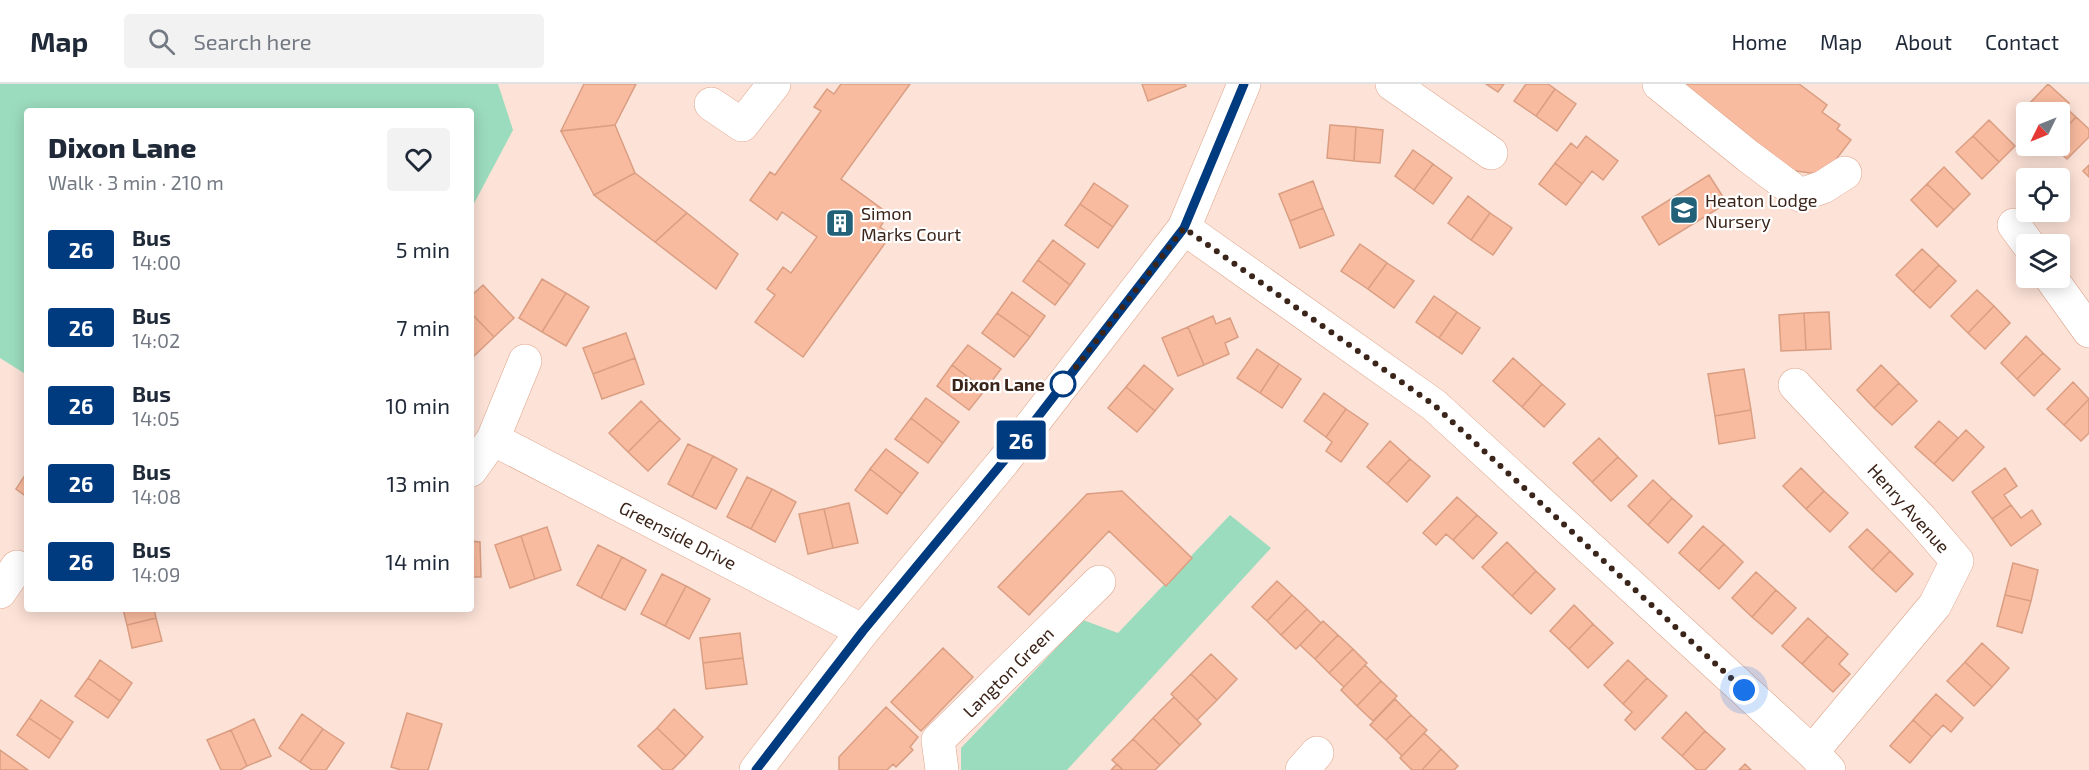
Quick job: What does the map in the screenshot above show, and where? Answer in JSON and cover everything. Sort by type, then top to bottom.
[{"type":"street","points":[[711,104],[742,125],[774,84]]},
{"type":"street","points":[[756,770],[863,631],[1003,462],[1184,228],[1244,84]]},
{"type":"street","points":[[1392,84],[1491,153]]},
{"type":"street","points":[[1659,84],[1800,195],[1823,187],[1845,173]]},
{"type":"street","points":[[1184,228],[1434,405],[1821,761]]},
{"type":"street","points":[[2058,288],[2089,331]]},
{"type":"street","points":[[474,466],[493,440],[525,361]]},
{"type":"street","name":"Henry Avenue","points":[[1795,385],[1921,519],[1957,561],[1935,605],[1821,761]]},
{"type":"street","name":"Greenside Drive","points":[[493,440],[863,631]]},
{"type":"street","name":"Langton Green","points":[[942,770],[938,741],[1099,582]]},
{"type":"green space","points":[[0,84],[498,84],[513,130],[474,203],[474,108],[24,108],[24,373],[0,358]]},
{"type":"green space","points":[[1230,515],[1271,548],[1067,770],[961,770],[961,748],[1083,620],[1118,633]]},
{"type":"building","points":[[584,84],[636,84],[615,125],[561,131]]},
{"type":"building","name":"Simon Marks Court","points":[[841,84],[910,84],[841,179],[889,214],[880,227],[891,235],[803,357],[755,322],[775,295],[767,289],[783,267],[791,273],[817,237],[782,212],[777,220],[750,200],[770,172],[775,175],[821,111],[814,107],[827,89],[834,94]]},
{"type":"building","points":[[1142,84],[1185,84],[1186,86],[1148,101]]},
{"type":"building","points":[[1486,84],[1504,84],[1498,92]]},
{"type":"building","points":[[1526,84],[1548,84],[1555,89],[1536,116],[1514,101]]},
{"type":"building","points":[[1673,84],[1799,84],[1827,105],[1822,112],[1840,125],[1837,129],[1851,140],[1834,162],[1817,174],[1782,169]]},
{"type":"building","points":[[2048,84],[2068,102],[2031,102]]},
{"type":"building","points":[[1555,89],[1576,104],[1557,131],[1536,116]]},
{"type":"building","points":[[2070,112],[2076,117],[2070,123]]},
{"type":"building","points":[[2076,117],[2089,129],[2089,137],[2070,156],[2070,123]]},
{"type":"building","points":[[1989,120],[2015,146],[1999,162],[1973,136]]},
{"type":"building","points":[[615,125],[635,173],[594,195],[561,131]]},
{"type":"building","points":[[1330,125],[1356,127],[1354,161],[1327,158]]},
{"type":"building","points":[[1356,127],[1383,130],[1380,163],[1354,161]]},
{"type":"building","points":[[1586,136],[1618,161],[1603,180],[1592,171],[1582,184],[1555,163],[1571,143],[1577,148]]},
{"type":"building","points":[[1973,136],[1999,162],[1982,179],[1956,152]]},
{"type":"building","points":[[1413,150],[1433,164],[1414,190],[1395,176]]},
{"type":"building","points":[[1555,163],[1582,184],[1566,205],[1539,184]]},
{"type":"building","points":[[1433,164],[1452,178],[1433,204],[1414,190]]},
{"type":"building","points":[[2089,165],[2089,177],[2083,171]]},
{"type":"building","points":[[1944,167],[1970,194],[1954,210],[1927,184]]},
{"type":"building","points":[[635,173],[687,213],[655,242],[594,195]]},
{"type":"building","name":"Heaton Lodge Nursery","points":[[1709,175],[1727,203],[1659,245],[1642,217]]},
{"type":"building","points":[[1313,181],[1323,208],[1290,221],[1279,194]]},
{"type":"building","points":[[1094,183],[1128,206],[1113,227],[1080,204]]},
{"type":"building","points":[[1927,184],[1954,210],[1937,227],[1911,200]]},
{"type":"building","points":[[1468,196],[1490,213],[1471,240],[1448,223]]},
{"type":"building","points":[[1080,204],[1113,227],[1098,248],[1065,225]]},
{"type":"building","points":[[1323,208],[1334,235],[1300,248],[1290,221]]},
{"type":"building","points":[[687,213],[738,254],[716,289],[655,242]]},
{"type":"building","points":[[1490,213],[1512,228],[1493,255],[1471,240]]},
{"type":"building","points":[[1053,240],[1085,264],[1070,285],[1038,260]]},
{"type":"building","points":[[1360,244],[1387,263],[1368,289],[1341,271]]},
{"type":"building","points":[[1922,249],[1939,265],[1913,292],[1896,275]]},
{"type":"building","points":[[1038,260],[1070,285],[1055,305],[1023,281]]},
{"type":"building","points":[[1387,263],[1414,281],[1394,308],[1368,289]]},
{"type":"building","points":[[1939,265],[1956,281],[1930,308],[1913,292]]},
{"type":"building","points":[[542,279],[566,293],[542,332],[519,318]]},
{"type":"building","points":[[483,285],[514,318],[494,337],[474,316],[474,293]]},
{"type":"building","points":[[1977,290],[1994,306],[1968,333],[1951,316]]},
{"type":"building","points":[[1012,292],[1045,316],[1030,337],[997,313]]},
{"type":"building","points":[[566,293],[589,307],[566,346],[542,332]]},
{"type":"building","points":[[1434,296],[1457,312],[1439,338],[1416,322]]},
{"type":"building","points":[[1994,306],[2010,323],[1985,349],[1968,333]]},
{"type":"building","points":[[1457,312],[1480,328],[1462,354],[1439,338]]},
{"type":"building","points":[[1829,312],[1831,349],[1806,350],[1804,313]]},
{"type":"building","points":[[997,313],[1030,337],[1014,357],[982,333]]},
{"type":"building","points":[[1804,313],[1806,350],[1781,351],[1779,315]]},
{"type":"building","points":[[474,316],[494,337],[474,356]]},
{"type":"building","points":[[1213,316],[1216,324],[1230,318],[1238,337],[1225,343],[1229,354],[1204,365],[1188,327]]},
{"type":"building","points":[[1188,327],[1204,365],[1178,376],[1162,338]]},
{"type":"building","points":[[626,333],[635,358],[593,374],[583,348]]},
{"type":"building","points":[[2026,336],[2043,353],[2017,379],[2001,363]]},
{"type":"building","points":[[968,345],[1001,369],[985,390],[952,365]]},
{"type":"building","points":[[1257,349],[1279,364],[1260,393],[1237,378]]},
{"type":"building","points":[[2043,353],[2060,369],[2034,396],[2017,379]]},
{"type":"building","points":[[635,358],[644,384],[602,399],[593,374]]},
{"type":"building","points":[[1513,358],[1542,384],[1522,407],[1493,381]]},
{"type":"building","points":[[1279,364],[1301,379],[1282,408],[1260,393]]},
{"type":"building","points":[[952,365],[985,390],[969,410],[937,386]]},
{"type":"building","points":[[1144,365],[1173,389],[1155,411],[1126,387]]},
{"type":"building","points":[[1881,365],[1899,383],[1874,408],[1857,390]]},
{"type":"building","points":[[1744,369],[1751,410],[1715,416],[1708,374]]},
{"type":"building","points":[[2073,382],[2089,399],[2064,425],[2047,409]]},
{"type":"building","points":[[1899,383],[1917,401],[1892,425],[1874,408]]},
{"type":"building","points":[[1542,384],[1565,404],[1544,427],[1522,407]]},
{"type":"building","points":[[1126,387],[1155,411],[1137,432],[1108,408]]},
{"type":"building","points":[[1324,393],[1346,409],[1326,437],[1304,421]]},
{"type":"building","points":[[926,398],[959,422],[943,443],[911,418]]},
{"type":"building","points":[[2089,399],[2089,433],[2081,441],[2064,425]]},
{"type":"building","points":[[641,401],[660,420],[628,452],[609,433]]},
{"type":"building","points":[[1346,409],[1368,424],[1341,462],[1326,451],[1332,442],[1326,437]]},
{"type":"building","points":[[1751,410],[1755,438],[1719,444],[1715,416]]},
{"type":"building","points":[[911,418],[943,443],[928,463],[895,439]]},
{"type":"building","points":[[660,420],[680,439],[648,471],[628,452]]},
{"type":"building","points":[[1939,421],[1958,438],[1934,464],[1915,447]]},
{"type":"building","points":[[1966,430],[1984,447],[1953,481],[1934,464]]},
{"type":"building","points":[[1599,438],[1618,457],[1592,482],[1573,463]]},
{"type":"building","points":[[1390,441],[1410,459],[1387,484],[1367,467]]},
{"type":"building","points":[[688,444],[713,456],[692,497],[668,484]]},
{"type":"building","points":[[886,449],[918,473],[902,494],[870,469]]},
{"type":"building","points":[[713,456],[737,469],[716,509],[692,497]]},
{"type":"building","points":[[1618,457],[1637,476],[1611,501],[1592,482]]},
{"type":"building","points":[[1410,459],[1430,476],[1407,502],[1387,484]]},
{"type":"building","points":[[1801,468],[1824,491],[1806,509],[1783,486]]},
{"type":"building","points":[[2005,468],[2017,486],[2004,495],[2011,505],[1992,519],[1972,492]]},
{"type":"building","points":[[870,469],[902,494],[887,514],[855,490]]},
{"type":"building","points":[[24,477],[24,495],[16,489]]},
{"type":"building","points":[[747,477],[772,489],[751,529],[727,517]]},
{"type":"building","points":[[1653,480],[1672,498],[1648,525],[1628,506]]},
{"type":"building","points":[[772,489],[796,502],[775,542],[751,529]]},
{"type":"building","points":[[1122,491],[1192,558],[1166,586],[1109,531],[1029,615],[998,587],[1087,494]]},
{"type":"building","points":[[1824,491],[1848,513],[1830,532],[1806,509]]},
{"type":"building","points":[[1457,497],[1477,515],[1453,540],[1446,534],[1436,545],[1423,533]]},
{"type":"building","points":[[1672,498],[1692,516],[1668,543],[1648,525]]},
{"type":"building","points":[[849,503],[858,543],[833,548],[824,509]]},
{"type":"building","points":[[2011,505],[2021,518],[2032,510],[2041,524],[2011,546],[1992,519]]},
{"type":"building","points":[[824,509],[833,548],[808,554],[799,514]]},
{"type":"building","points":[[1477,515],[1497,533],[1473,559],[1453,540]]},
{"type":"building","points":[[1703,526],[1724,544],[1699,571],[1679,553]]},
{"type":"building","points":[[547,527],[561,570],[535,579],[521,536]]},
{"type":"building","points":[[1867,529],[1890,551],[1872,570],[1849,547]]},
{"type":"building","points":[[521,536],[535,579],[510,588],[495,545]]},
{"type":"building","points":[[474,541],[480,542],[481,577],[474,577]]},
{"type":"building","points":[[1507,542],[1536,571],[1512,596],[1482,567]]},
{"type":"building","points":[[1724,544],[1743,562],[1719,589],[1699,571]]},
{"type":"building","points":[[598,545],[622,557],[601,598],[577,585]]},
{"type":"building","points":[[1890,551],[1913,574],[1896,592],[1872,570]]},
{"type":"building","points":[[622,557],[646,570],[625,610],[601,598]]},
{"type":"building","points":[[2013,563],[2038,570],[2031,601],[2005,595]]},
{"type":"building","points":[[1536,571],[1555,589],[1531,614],[1512,596]]},
{"type":"building","points":[[1756,572],[1776,590],[1752,617],[1732,598]]},
{"type":"building","points":[[662,574],[686,586],[665,626],[641,614]]},
{"type":"building","points":[[1277,581],[1292,595],[1267,621],[1252,607]]},
{"type":"building","points":[[686,586],[710,599],[689,639],[665,626]]},
{"type":"building","points":[[1776,590],[1796,608],[1772,634],[1752,617]]},
{"type":"building","points":[[1292,595],[1307,609],[1281,635],[1267,621]]},
{"type":"building","points":[[2005,595],[2031,601],[2022,633],[1997,626]]},
{"type":"building","points":[[1574,605],[1593,624],[1569,649],[1550,631]]},
{"type":"building","points":[[1307,609],[1321,623],[1296,649],[1281,635]]},
{"type":"building","points":[[124,612],[155,612],[156,618],[127,625]]},
{"type":"building","points":[[156,618],[162,641],[132,648],[127,625]]},
{"type":"building","points":[[1808,618],[1828,636],[1802,664],[1782,646]]},
{"type":"building","points":[[1323,621],[1338,635],[1315,659],[1300,645]]},
{"type":"building","points":[[1593,624],[1613,643],[1588,668],[1569,649]]},
{"type":"building","points":[[740,633],[743,658],[703,663],[700,638]]},
{"type":"building","points":[[1338,635],[1353,649],[1329,673],[1315,659]]},
{"type":"building","points":[[1828,636],[1848,654],[1839,664],[1850,674],[1833,692],[1802,664]]},
{"type":"building","points":[[1982,643],[2009,668],[1992,687],[1965,662]]},
{"type":"building","points":[[943,648],[973,677],[921,731],[891,702]]},
{"type":"building","points":[[1353,649],[1367,663],[1344,687],[1329,673]]},
{"type":"building","points":[[1211,654],[1237,679],[1217,700],[1191,674]]},
{"type":"building","points":[[743,658],[747,684],[706,689],[703,663]]},
{"type":"building","points":[[100,660],[132,683],[120,701],[88,678]]},
{"type":"building","points":[[1628,660],[1647,678],[1623,704],[1604,685]]},
{"type":"building","points":[[1965,662],[1992,687],[1974,706],[1947,681]]},
{"type":"building","points":[[1365,665],[1381,681],[1357,706],[1341,690]]},
{"type":"building","points":[[1191,674],[1217,700],[1197,720],[1171,694]]},
{"type":"building","points":[[88,678],[120,701],[108,718],[75,696]]},
{"type":"building","points":[[1647,678],[1667,696],[1635,730],[1625,720],[1632,712],[1623,704]]},
{"type":"building","points":[[1381,681],[1397,696],[1373,721],[1357,706]]},
{"type":"building","points":[[1936,694],[1963,718],[1951,732],[1943,725],[1932,737],[1913,720]]},
{"type":"building","points":[[1174,697],[1201,724],[1180,745],[1153,718]]},
{"type":"building","points":[[1395,699],[1411,715],[1386,740],[1370,725]]},
{"type":"building","points":[[41,700],[73,722],[61,740],[29,718]]},
{"type":"building","points":[[886,707],[918,737],[910,747],[913,750],[896,767],[893,764],[887,770],[839,770],[839,757]]},
{"type":"building","points":[[674,709],[703,737],[686,756],[657,728]]},
{"type":"building","points":[[1686,712],[1705,731],[1682,756],[1662,738]]},
{"type":"building","points":[[407,713],[442,724],[428,770],[401,770],[391,767]]},
{"type":"building","points":[[302,714],[323,729],[300,762],[279,748]]},
{"type":"building","points":[[1411,715],[1427,730],[1402,756],[1386,740]]},
{"type":"building","points":[[29,718],[61,740],[49,758],[17,735]]},
{"type":"building","points":[[1153,718],[1180,745],[1160,765],[1133,739]]},
{"type":"building","points":[[254,719],[271,756],[247,766],[231,730]]},
{"type":"building","points":[[1913,720],[1932,737],[1910,763],[1890,746]]},
{"type":"building","points":[[657,728],[686,756],[672,770],[663,770],[638,746]]},
{"type":"building","points":[[323,729],[344,743],[326,770],[312,770],[300,762]]},
{"type":"building","points":[[231,730],[247,766],[240,770],[221,770],[207,740]]},
{"type":"building","points":[[1705,731],[1725,749],[1705,770],[1697,770],[1682,756]]},
{"type":"building","points":[[1424,733],[1441,749],[1422,770],[1412,770],[1400,758]]},
{"type":"building","points":[[1133,739],[1160,765],[1155,770],[1123,770],[1112,760]]},
{"type":"building","points":[[1441,749],[1458,766],[1454,770],[1422,770]]},
{"type":"building","points":[[0,750],[28,770],[0,770]]},
{"type":"building","points":[[1117,764],[1123,770],[1111,770]]},
{"type":"building","points":[[1745,764],[1751,770],[1739,770]]},
{"type":"bus line","name":"26","points":[[756,770],[863,631],[1003,462],[1184,228],[1244,84]]},
{"type":"place","name":"Heaton Lodge Nursery","points":[[1684,210]]},
{"type":"place","name":"Simon Marks Court","points":[[840,223]]},
{"type":"place","name":"Dixon Lane","points":[[1063,384]]},
{"type":"route","points":[[1063,384],[1184,228],[1434,405],[1744,690]]}]
